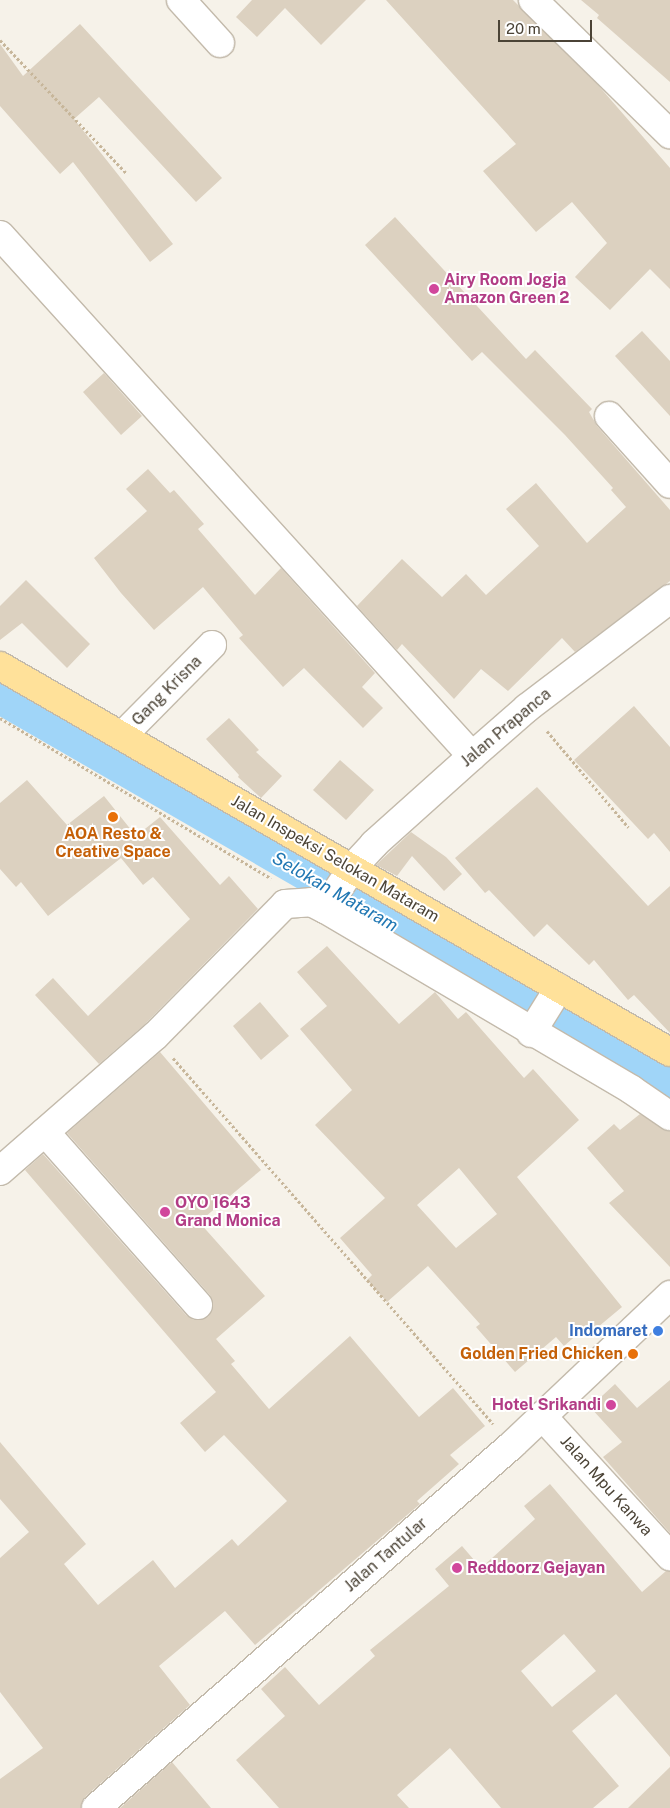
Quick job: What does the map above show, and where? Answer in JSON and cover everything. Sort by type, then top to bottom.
[{"type":"main road","name":"Jalan Inspeksi Selokan Mataram","points":[[0,666],[122,736],[347,875],[545,1010],[670,1052]]},
{"type":"street","points":[[181,0],[220,43]]},
{"type":"street","points":[[544,3],[670,134]]},
{"type":"street","points":[[0,235],[472,756]]},
{"type":"street","points":[[609,416],[670,484]]},
{"type":"street","name":"Jalan Prapanca","points":[[322,905],[374,844],[472,756],[527,708],[670,599]]},
{"type":"street","name":"Gang Krisna","points":[[122,736],[212,646]]},
{"type":"street","points":[[0,1170],[155,1036],[284,904],[322,905],[545,1010],[632,1090],[670,1116]]},
{"type":"street","points":[[45,1132],[198,1305]]},
{"type":"street","name":"Jalan Tantular","points":[[96,1808],[512,1445],[670,1296]]},
{"type":"street","name":"Jalan Mpu Kanwa","points":[[542,1416],[670,1556]]},
{"type":"path","points":[[0,40],[126,173]]},
{"type":"path","points":[[527,708],[628,827]]},
{"type":"path","points":[[0,718],[322,905]]},
{"type":"path","points":[[155,1036],[512,1445]]},
{"type":"building","points":[[252,0],[366,0],[321,45],[285,8],[257,37],[236,17]]},
{"type":"building","points":[[386,0],[513,0],[598,85],[670,168],[670,289],[650,269],[610,310],[575,277],[607,243],[572,202],[536,232],[483,171],[516,144]]},
{"type":"building","points":[[581,0],[670,0],[670,82],[597,18],[599,15]]},
{"type":"building","points":[[80,24],[222,178],[196,202],[99,97],[74,119],[173,244],[150,262],[73,162],[60,174],[0,106],[0,44],[23,76]]},
{"type":"building","points":[[395,217],[526,359],[535,350],[592,409],[589,412],[597,426],[670,510],[670,581],[575,652],[562,638],[508,691],[481,669],[454,699],[402,644],[397,650],[357,606],[402,559],[442,597],[466,574],[486,595],[539,546],[506,509],[536,483],[587,543],[626,507],[611,490],[613,488],[565,435],[482,352],[472,361],[365,245]]},
{"type":"building","points":[[642,331],[670,361],[670,416],[615,356]]},
{"type":"building","points":[[104,373],[142,416],[121,435],[83,392]]},
{"type":"building","points":[[148,469],[170,493],[174,490],[204,524],[198,529],[255,595],[281,568],[375,673],[362,687],[383,708],[363,728],[304,668],[283,687],[239,638],[243,635],[203,587],[154,630],[121,593],[94,558],[147,511],[126,489]]},
{"type":"building","points":[[26,580],[90,644],[67,668],[22,623],[0,640],[0,606]]},
{"type":"building","points":[[634,706],[670,747],[670,852],[654,833],[648,839],[574,760]]},
{"type":"building","points":[[229,718],[259,750],[256,752],[282,776],[261,798],[238,777],[239,775],[206,739]]},
{"type":"building","points":[[340,760],[374,790],[346,820],[313,790]]},
{"type":"building","points":[[27,780],[67,825],[104,796],[136,836],[160,817],[220,885],[229,876],[258,909],[144,1025],[99,1064],[35,995],[53,978],[88,1016],[190,919],[153,877],[143,885],[121,858],[48,916],[21,882],[16,887],[0,869],[0,803]]},
{"type":"building","points":[[537,787],[648,906],[670,886],[670,1033],[634,995],[628,1000],[594,960],[589,965],[547,924],[534,937],[489,890],[485,893],[455,858]]},
{"type":"building","points":[[411,832],[446,857],[462,874],[444,891],[412,856],[397,876],[376,865]]},
{"type":"building","points":[[327,946],[399,1024],[435,992],[458,1019],[466,1012],[524,1078],[533,1069],[579,1120],[517,1177],[622,1307],[592,1332],[587,1326],[564,1346],[556,1337],[515,1372],[476,1327],[480,1324],[428,1266],[387,1302],[367,1280],[372,1275],[340,1238],[385,1198],[315,1125],[352,1090],[300,1029],[327,1006],[297,972]],"holes":[[[459,1168],[497,1214],[456,1248],[417,1205]]]},
{"type":"building","points":[[260,1002],[289,1036],[261,1060],[233,1026]]},
{"type":"building","points":[[160,1052],[261,1170],[199,1222],[265,1296],[216,1339],[235,1361],[231,1364],[269,1409],[350,1336],[419,1417],[453,1388],[485,1426],[450,1455],[459,1464],[417,1501],[420,1504],[255,1645],[225,1611],[159,1666],[190,1705],[86,1796],[81,1808],[0,1808],[0,1779],[43,1748],[0,1692],[0,1558],[29,1532],[0,1499],[0,1442],[86,1544],[64,1564],[98,1605],[153,1560],[175,1588],[232,1539],[238,1546],[287,1501],[224,1435],[205,1452],[180,1423],[216,1392],[25,1170],[43,1154],[186,1315],[194,1320],[208,1317],[213,1309],[210,1295],[67,1133]]},
{"type":"building","points":[[640,1114],[670,1131],[670,1267],[609,1203],[624,1191],[587,1148],[614,1124],[620,1130]]},
{"type":"building","points":[[670,1380],[670,1533],[603,1457],[622,1442],[590,1407],[615,1384],[637,1408]]},
{"type":"building","points":[[550,1484],[642,1592],[666,1571],[670,1571],[670,1757],[616,1694],[572,1731],[619,1786],[593,1808],[501,1808],[450,1748],[397,1795],[409,1808],[279,1808],[236,1760],[285,1716],[261,1689],[285,1667],[319,1705],[375,1656],[370,1650],[449,1586],[435,1569],[462,1546],[481,1568],[535,1519],[524,1506]],"holes":[[[564,1634],[596,1671],[552,1707],[521,1671]]]},
{"type":"building","points":[[172,1762],[211,1808],[120,1808]]},
{"type":"building","points":[[670,1767],[670,1808],[628,1808]]},
{"type":"waterway","name":"Selokan Mataram","points":[[0,698],[670,1085]]},
{"type":"place","name":"Airy Room Jogja Amazon Green 2","points":[[434,289]]},
{"type":"place","name":"AOA Resto & Creative Space","points":[[113,817]]},
{"type":"place","name":"OYO 1643 Grand Monica","points":[[165,1212]]},
{"type":"place","name":"Indomaret","points":[[658,1331]]},
{"type":"place","name":"Golden Fried Chicken","points":[[633,1354]]},
{"type":"place","name":"Hotel Srikandi","points":[[611,1405]]},
{"type":"place","name":"Reddoorz Gejayan","points":[[457,1568]]}]
